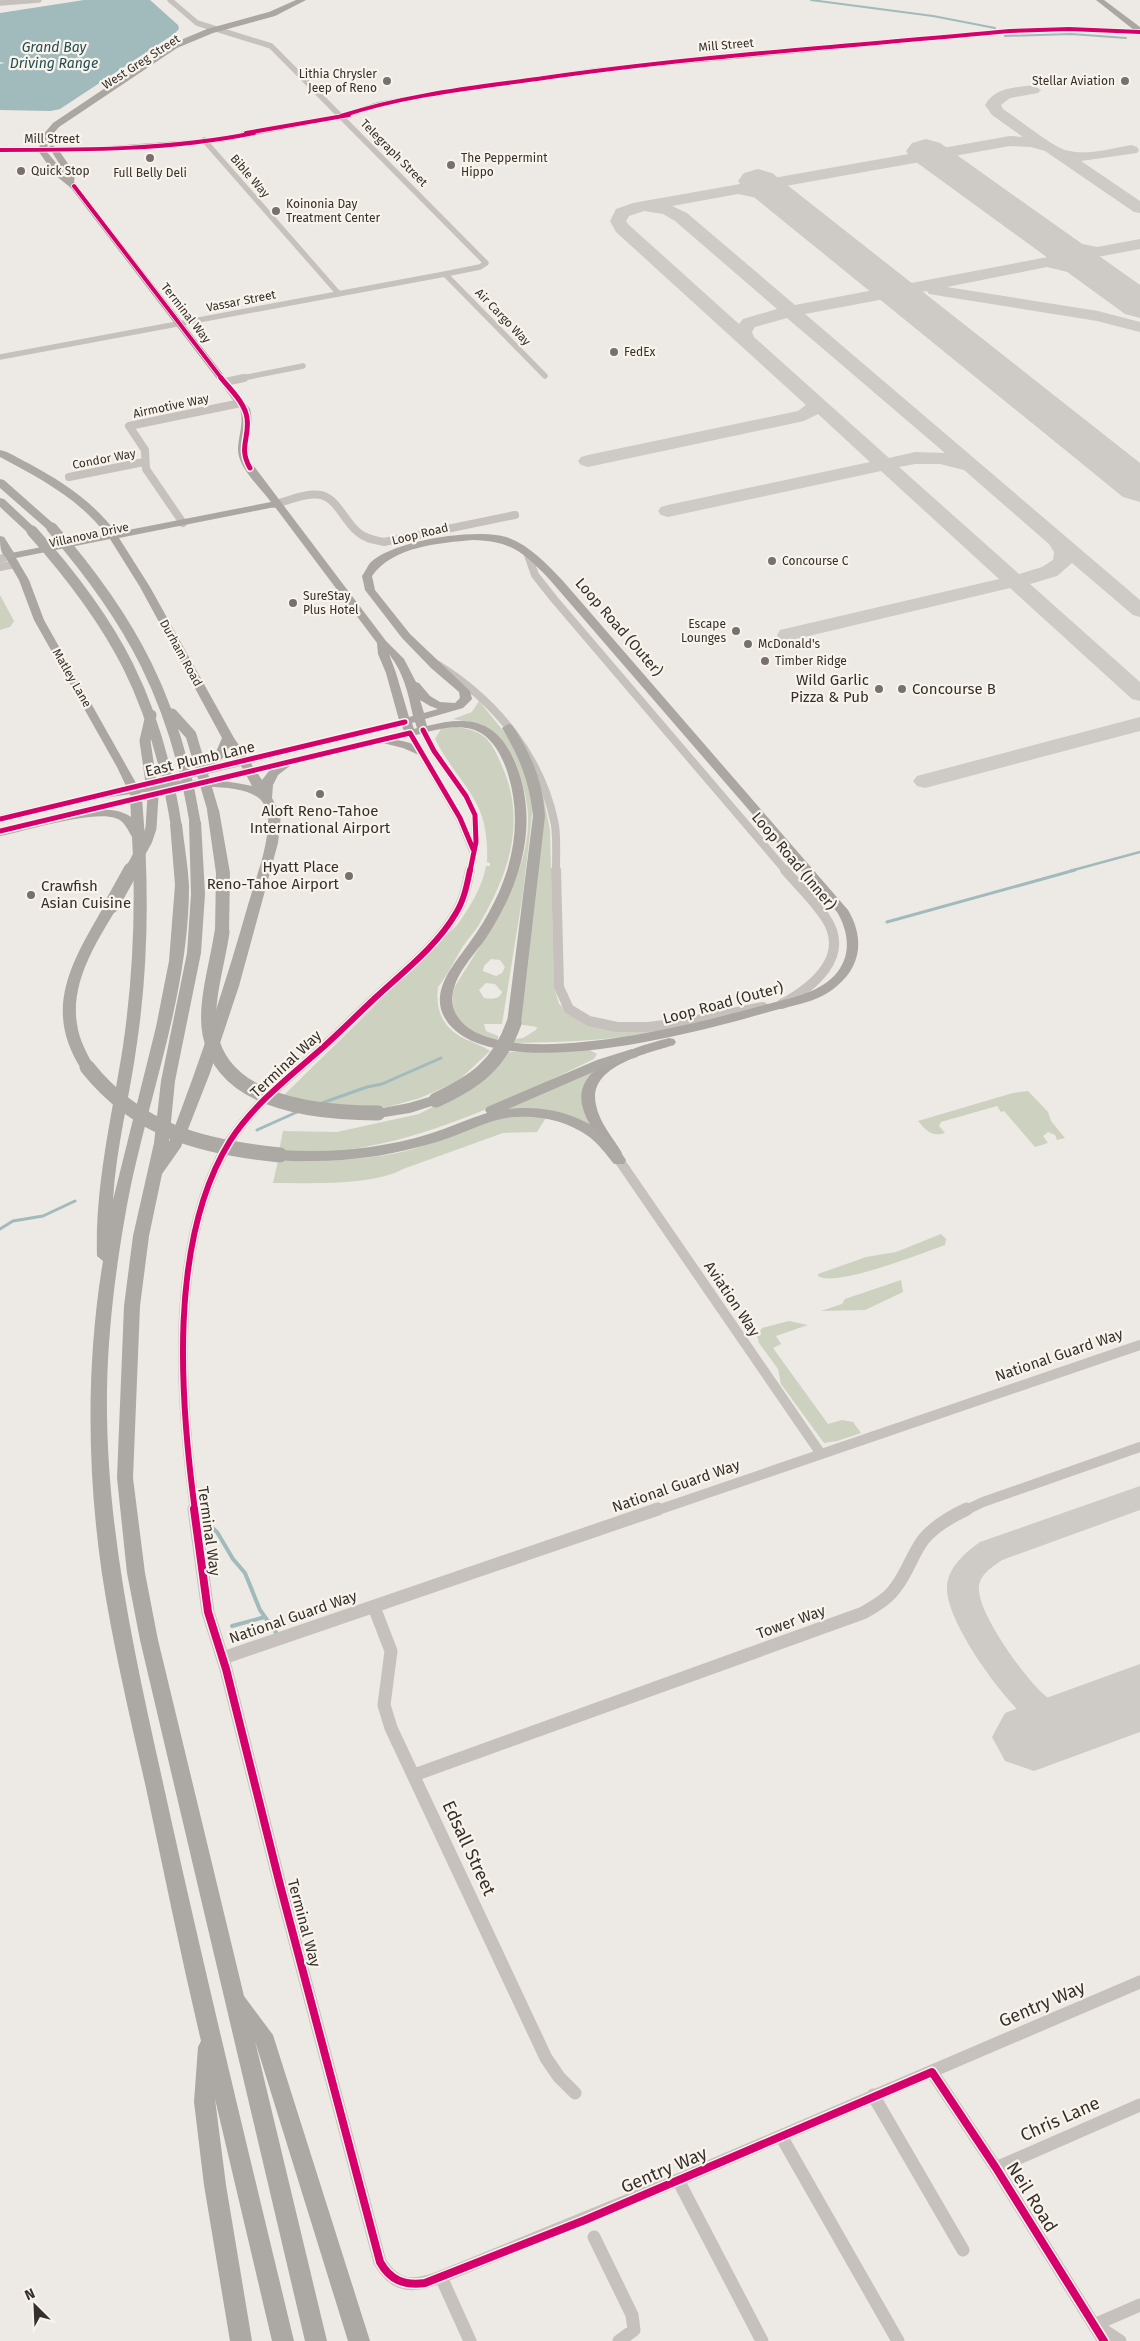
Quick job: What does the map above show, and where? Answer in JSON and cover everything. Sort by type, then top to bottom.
[{"type":"highway","points":[[0,454],[78,497],[96,514],[115,539]]},
{"type":"highway","points":[[0,482],[52,528],[95,580],[135,639],[150,666],[168,710],[189,781],[195,822],[198,884],[194,953],[168,1081],[154,1175],[141,1236],[132,1306],[125,1478],[136,1573],[149,1640],[316,2341]]},
{"type":"highway","points":[[0,501],[32,531],[74,578],[106,622],[133,671],[151,715],[169,777],[182,885],[176,961],[163,1028],[120,1203],[107,1282],[101,1344],[99,1432],[103,1504],[111,1572],[130,1674],[209,2034],[283,2341]]},
{"type":"highway","points":[[0,539],[9,559]]},
{"type":"highway","points":[[168,710],[191,735],[213,810],[223,873],[222,932],[211,1010],[210,1034],[216,1054],[227,1070],[252,1088],[293,1106],[334,1114],[378,1113],[410,1108],[436,1100],[470,1083],[496,1061],[504,1049],[514,1022],[539,816],[538,798],[533,776],[508,728]]},
{"type":"highway","points":[[151,715],[145,740],[153,796],[151,828],[147,840],[78,964],[68,998],[69,1020],[73,1039],[87,1067],[99,1083],[127,1107],[171,1131],[208,1144],[243,1151],[300,1156],[357,1154],[384,1150],[448,1134],[494,1116],[515,1112],[537,1113],[568,1120],[586,1128],[600,1139],[619,1160]]},
{"type":"highway","points":[[266,798],[266,785],[270,774],[289,762]]},
{"type":"highway","points":[[154,1175],[174,1147],[203,1073],[232,986],[272,843],[275,815],[246,766]]},
{"type":"highway","points":[[105,794],[135,793],[164,783],[187,782],[238,785],[254,790],[266,798]]},
{"type":"highway","points":[[107,1282],[102,1225],[105,1179],[134,1016],[141,945],[135,793]]},
{"type":"highway","points":[[0,831],[89,813],[104,812],[118,814],[130,820],[138,836]]},
{"type":"highway","points":[[414,1143],[602,1063],[632,1054]]},
{"type":"highway","points":[[234,1997],[263,2035],[359,2341]]},
{"type":"highway","points":[[209,2034],[204,2102],[215,2185],[241,2341]]},
{"type":"main road","points":[[1100,0],[1109,16],[1136,29]]},
{"type":"main road","name":"West Greg Street","points":[[53,149],[55,138],[64,126],[181,48],[220,30],[247,25],[287,13],[306,1]]},
{"type":"main road","name":"West Greg Street","points":[[42,149],[49,132],[62,120],[169,49],[197,36],[272,14],[306,1]]},
{"type":"main road","points":[[1073,28],[1109,16],[1123,18],[1136,29],[1140,42]]},
{"type":"main road","points":[[197,36],[203,30],[203,25]]},
{"type":"main road","points":[[240,36],[237,31],[247,25]]},
{"type":"main road","name":"Mill Street","points":[[0,149],[103,148],[232,138],[457,90],[635,65],[999,32],[1073,28],[1136,29]]},
{"type":"main road","name":"Mill Street","points":[[1073,28],[1085,31],[1136,29]]},
{"type":"main road","points":[[1085,31],[1121,34],[1140,42]]},
{"type":"main road","points":[[123,87],[121,85],[134,72]]},
{"type":"main road","points":[[12,147],[28,144],[49,132]]},
{"type":"main road","name":"Mill Street","points":[[0,149],[12,147],[42,149]]},
{"type":"main road","name":"Terminal Way","points":[[42,149],[58,173],[70,181],[246,409],[249,422],[243,442],[243,455],[275,504],[382,643],[398,658],[410,678],[422,724]]},
{"type":"main road","name":"Terminal Way","points":[[53,149],[71,174],[70,181]]},
{"type":"main road","name":"Villanova Drive","points":[[9,559],[115,539],[275,504]]},
{"type":"main road","points":[[233,512],[270,514],[290,522]]},
{"type":"main road","name":"Loop Road","points":[[428,660],[406,636],[368,586],[367,576],[374,564],[400,551],[475,536],[506,540],[519,547],[528,555]]},
{"type":"main road","name":"Durham Road","points":[[115,539],[146,586],[246,766]]},
{"type":"main road","name":"Loop Road (Outer)","points":[[422,724],[463,724],[480,727],[488,731],[511,767],[519,790],[522,808],[520,844],[508,885],[488,924],[448,987],[446,996],[447,1010],[458,1026],[476,1038],[502,1046],[518,1048],[582,1046],[650,1038],[751,1013],[819,993],[841,974],[852,954],[854,941],[852,928],[846,916],[559,583],[528,555]]},
{"type":"main road","name":"Matley Lane","points":[[9,559],[27,586],[39,620],[123,767],[135,793]]},
{"type":"main road","name":"Terminal Way","points":[[382,643],[382,651],[391,672],[405,722],[410,733]]},
{"type":"main road","points":[[422,724],[459,706],[464,702],[466,696],[461,688],[428,660]]},
{"type":"main road","points":[[410,678],[425,699],[437,706],[449,706],[458,703],[463,694],[461,688]]},
{"type":"main road","name":"East Plumb Lane","points":[[0,831],[116,803],[135,793],[187,782],[246,766],[269,755],[405,722],[422,724]]},
{"type":"main road","name":"East Plumb Lane","points":[[164,783],[196,772],[289,762],[410,733],[422,724]]},
{"type":"main road","points":[[187,782],[196,772],[214,762],[230,740],[251,753],[269,755]]},
{"type":"main road","points":[[374,742],[402,743],[418,752]]},
{"type":"main road","points":[[123,767],[164,783]]},
{"type":"main road","points":[[0,821],[63,807],[86,798],[105,794]]},
{"type":"main road","points":[[619,1160],[591,1110],[588,1095],[594,1080],[603,1069],[632,1054],[692,1035],[751,1013]]},
{"type":"street","points":[[0,3],[39,0]]},
{"type":"street","name":"Telegraph Street","points":[[170,0],[193,21],[271,46],[484,260],[485,264]]},
{"type":"street","name":"Bible Way","points":[[204,140],[339,294]]},
{"type":"street","name":"Vassar Street","points":[[0,357],[445,274],[485,264]]},
{"type":"street","name":"Air Cargo Way","points":[[445,274],[545,376]]},
{"type":"street","points":[[225,382],[303,366]]},
{"type":"street","name":"Airmotive Way","points":[[183,523],[146,469],[144,462],[145,450],[130,430],[131,424],[241,403]]},
{"type":"street","name":"Condor Way","points":[[69,477],[144,462]]},
{"type":"street","points":[[275,504],[319,495],[328,497],[359,536],[372,541],[384,542],[515,515]]},
{"type":"street","name":"Loop Road (Inner)","points":[[428,660],[453,674],[476,692],[522,743],[538,770],[554,816],[559,987],[567,1006],[588,1020],[605,1026],[625,1028],[669,1024],[781,1004],[811,984],[828,967],[833,954],[834,940],[826,918],[554,599],[535,575],[528,555]]},
{"type":"street","name":"Villanova Drive","points":[[0,567],[9,559]]},
{"type":"street","name":"Terminal Way","points":[[405,2284],[386,2274],[380,2262],[223,1658],[208,1612],[186,1446],[183,1326],[191,1250],[201,1209],[220,1159],[253,1112],[274,1090],[417,958],[443,931],[456,912],[466,889],[477,833],[473,809],[434,751],[422,724]]},
{"type":"street","name":"Terminal Way","points":[[410,733],[418,752],[454,804],[474,852]]},
{"type":"street","name":"Aviation Way","points":[[619,1160],[821,1454]]},
{"type":"street","name":"National Guard Way","points":[[223,1658],[1140,1344]]},
{"type":"street","name":"Tower Way","points":[[414,1775],[863,1613],[880,1603],[896,1588],[923,1540],[950,1517],[984,1502],[1140,1447]]},
{"type":"street","name":"Edsall Street","points":[[374,1607],[390,1649],[390,1665],[384,1703],[386,1717],[546,2058],[559,2077],[575,2093]]},
{"type":"street","name":"Gentry Way","points":[[405,2284],[416,2285],[441,2277],[678,2180],[1140,1982]]},
{"type":"street","name":"Neil Road","points":[[932,2072],[996,2168],[1104,2341]]},
{"type":"street","points":[[873,2095],[963,2250]]},
{"type":"street","name":"Chris Lane","points":[[996,2168],[1140,2105]]},
{"type":"street","points":[[782,2136],[898,2341]]},
{"type":"street","points":[[678,2180],[762,2341]]},
{"type":"street","points":[[594,2237],[632,2315],[634,2330],[619,2341]]},
{"type":"street","points":[[441,2277],[470,2341]]},
{"type":"street","points":[[1094,2325],[1140,2305]]},
{"type":"street","name":"Neil Road","points":[[1094,2325],[1120,2341]]},
{"type":"green space","points":[[0,595],[14,621],[10,627],[0,630]]},
{"type":"green space","points":[[479,701],[509,738],[527,774],[533,807],[523,893],[502,1024],[484,1024],[486,1031],[498,1036],[498,1041],[470,1030],[457,1017],[454,1009],[454,988],[483,942],[511,891],[521,865],[527,838],[528,811],[519,777],[488,728],[453,719],[472,712]],"holes":[[[491,959],[500,960],[505,967],[502,973],[496,976],[483,971],[484,966]],[[486,983],[495,984],[502,992],[501,995],[489,999],[484,998],[479,990]]]},
{"type":"green space","points":[[457,727],[481,734],[490,743],[502,766],[513,806],[514,826],[511,845],[500,883],[479,925],[438,987],[437,996],[439,1011],[451,1030],[457,1035],[490,1051],[458,1081],[420,1098],[388,1107],[353,1110],[281,1098],[457,925],[475,897],[482,882],[486,866],[490,866],[490,863],[487,862],[487,840],[479,808],[435,739],[441,729]]},
{"type":"green space","points":[[542,790],[550,830],[554,987],[559,1004],[583,1023],[682,1024],[640,1034],[598,1040],[511,1043],[514,1039],[523,1038],[536,1030],[537,1027],[517,1024]]},
{"type":"green space","points":[[590,1050],[597,1054],[594,1059],[480,1112],[420,1133],[390,1142],[359,1148],[279,1151],[283,1131],[337,1132],[419,1114],[457,1094],[507,1052]]},
{"type":"green space","points":[[595,1069],[582,1093],[582,1100],[586,1114],[597,1130],[584,1123],[501,1111]]},
{"type":"green space","points":[[1028,1091],[1048,1112],[1051,1121],[1065,1138],[1057,1140],[1055,1135],[1048,1132],[1043,1136],[1048,1143],[1035,1147],[1004,1111],[1001,1112],[997,1106],[941,1122],[939,1126],[945,1133],[940,1134],[933,1134],[918,1121],[1013,1093]]},
{"type":"green space","points":[[535,1116],[546,1118],[537,1132],[503,1133],[375,1178],[322,1183],[273,1183],[278,1161],[345,1160],[394,1154],[419,1147],[482,1123],[515,1117]]},
{"type":"green space","points":[[941,1234],[946,1239],[945,1245],[879,1268],[842,1277],[827,1278],[818,1276],[818,1274],[866,1257],[896,1252]]},
{"type":"green space","points":[[901,1280],[903,1292],[865,1310],[821,1311],[842,1304],[845,1299]]},
{"type":"green space","points":[[789,1321],[808,1325],[776,1336],[781,1344],[773,1348],[828,1424],[842,1420],[853,1422],[861,1433],[824,1443],[781,1384],[778,1369],[759,1343],[757,1336],[762,1328]]},
{"type":"water","name":"Grand Bay Driving Range","points":[[84,0],[150,0],[178,25],[179,29],[60,109],[51,111],[0,110],[0,64],[5,63],[0,62],[0,13]]},
{"type":"waterway","points":[[811,0],[933,16],[995,28]]},
{"type":"waterway","points":[[1005,36],[1071,34],[1126,38]]},
{"type":"waterway","points":[[1070,871],[1140,852]]},
{"type":"waterway","points":[[887,922],[1075,870]]},
{"type":"waterway","points":[[322,1103],[367,1087],[382,1084],[441,1058]]},
{"type":"waterway","points":[[257,1130],[297,1112]]},
{"type":"waterway","points":[[0,1229],[13,1221],[43,1216],[75,1201]]},
{"type":"waterway","points":[[199,1516],[217,1532],[233,1559],[245,1573],[260,1610],[265,1617]]},
{"type":"waterway","points":[[232,1626],[265,1617]]},
{"type":"waterway","points":[[265,1617],[277,1634]]},
{"type":"taxiway","points":[[1033,90],[1004,95],[995,100],[993,105],[997,112],[1043,143]]},
{"type":"taxiway","points":[[746,339],[622,228],[618,221],[622,213],[633,208],[1010,141],[1033,142],[1051,148],[1140,208]]},
{"type":"taxiway","points":[[1061,154],[1087,157],[1131,150]]},
{"type":"taxiway","points":[[745,192],[771,196],[786,203]]},
{"type":"taxiway","points":[[647,207],[667,210],[681,217],[791,312]]},
{"type":"taxiway","points":[[1042,235],[1064,245],[1090,249]]},
{"type":"taxiway","points":[[791,312],[1140,244]]},
{"type":"taxiway","points":[[1054,265],[1080,269],[1105,280]]},
{"type":"taxiway","points":[[935,290],[1098,316],[1140,327]]},
{"type":"taxiway","points":[[746,339],[743,332],[749,323],[768,316],[791,312]]},
{"type":"taxiway","points":[[791,312],[1140,611]]},
{"type":"taxiway","points":[[746,339],[885,464]]},
{"type":"taxiway","points":[[588,461],[804,415],[813,409],[815,405],[812,399]]},
{"type":"taxiway","points":[[885,464],[915,458],[940,458],[968,465]]},
{"type":"taxiway","points":[[668,511],[885,464]]},
{"type":"taxiway","points":[[885,464],[1015,581]]},
{"type":"taxiway","points":[[1015,581],[1043,574],[1061,564],[1064,552],[1057,540]]},
{"type":"taxiway","points":[[788,635],[925,604],[1015,581]]},
{"type":"taxiway","points":[[1015,581],[1140,694]]},
{"type":"taxiway","points":[[925,781],[1140,724]]},
{"type":"taxiway","points":[[1061,1727],[1041,1712],[1018,1690],[973,1622],[963,1597],[963,1585],[967,1573],[976,1562],[991,1551],[1140,1498]]},
{"type":"runway","points":[[926,151],[1140,305]]},
{"type":"runway","points":[[758,181],[1140,487]]},
{"type":"runway","points":[[1034,1737],[1140,1697]]},
{"type":"cycle path","points":[[341,116],[378,104],[437,93],[596,70],[1010,31],[1069,29],[1140,32]]},
{"type":"cycle path","points":[[246,133],[349,115]]},
{"type":"cycle path","points":[[0,150],[85,150],[220,140],[254,133]]},
{"type":"cycle path","points":[[74,186],[245,409],[248,425],[243,452],[250,468]]},
{"type":"cycle path","points":[[0,819],[405,722]]},
{"type":"cycle path","points":[[423,730],[434,751],[466,796],[475,815],[476,842],[466,889],[456,913],[432,944],[330,1041],[274,1090],[231,1140],[213,1173],[195,1232],[187,1280],[183,1326],[186,1446],[208,1612],[226,1669],[280,1885],[380,2262],[388,2274],[398,2281],[410,2284],[425,2283],[585,2220],[932,2072],[996,2168],[1104,2341]]},
{"type":"cycle path","points":[[0,831],[410,733],[417,748],[460,818],[473,849]]},
{"type":"place","name":"Lithia Chrysler Jeep of Reno","points":[[387,81]]},
{"type":"place","name":"Stellar Aviation","points":[[1125,81]]},
{"type":"place","name":"Full Belly Deli","points":[[150,158]]},
{"type":"place","name":"The Peppermint Hippo","points":[[451,165]]},
{"type":"place","name":"Quick Stop","points":[[21,171]]},
{"type":"place","name":"Koinonia Day Treatment Center","points":[[276,211]]},
{"type":"place","name":"FedEx","points":[[614,352]]},
{"type":"place","name":"Concourse C","points":[[772,561]]},
{"type":"place","name":"SureStay Plus Hotel","points":[[293,603]]},
{"type":"place","name":"Escape Lounges","points":[[736,631]]},
{"type":"place","name":"McDonald's","points":[[748,644]]},
{"type":"place","name":"Timber Ridge","points":[[765,661]]},
{"type":"place","name":"Wild Garlic Pizza & Pub","points":[[879,689]]},
{"type":"place","name":"Concourse B","points":[[902,689]]},
{"type":"place","name":"Aloft Reno-Tahoe International Airport","points":[[320,794]]},
{"type":"place","name":"Hyatt Place Reno-Tahoe Airport","points":[[349,876]]},
{"type":"place","name":"Crawfish Asian Cuisine","points":[[31,895]]}]
